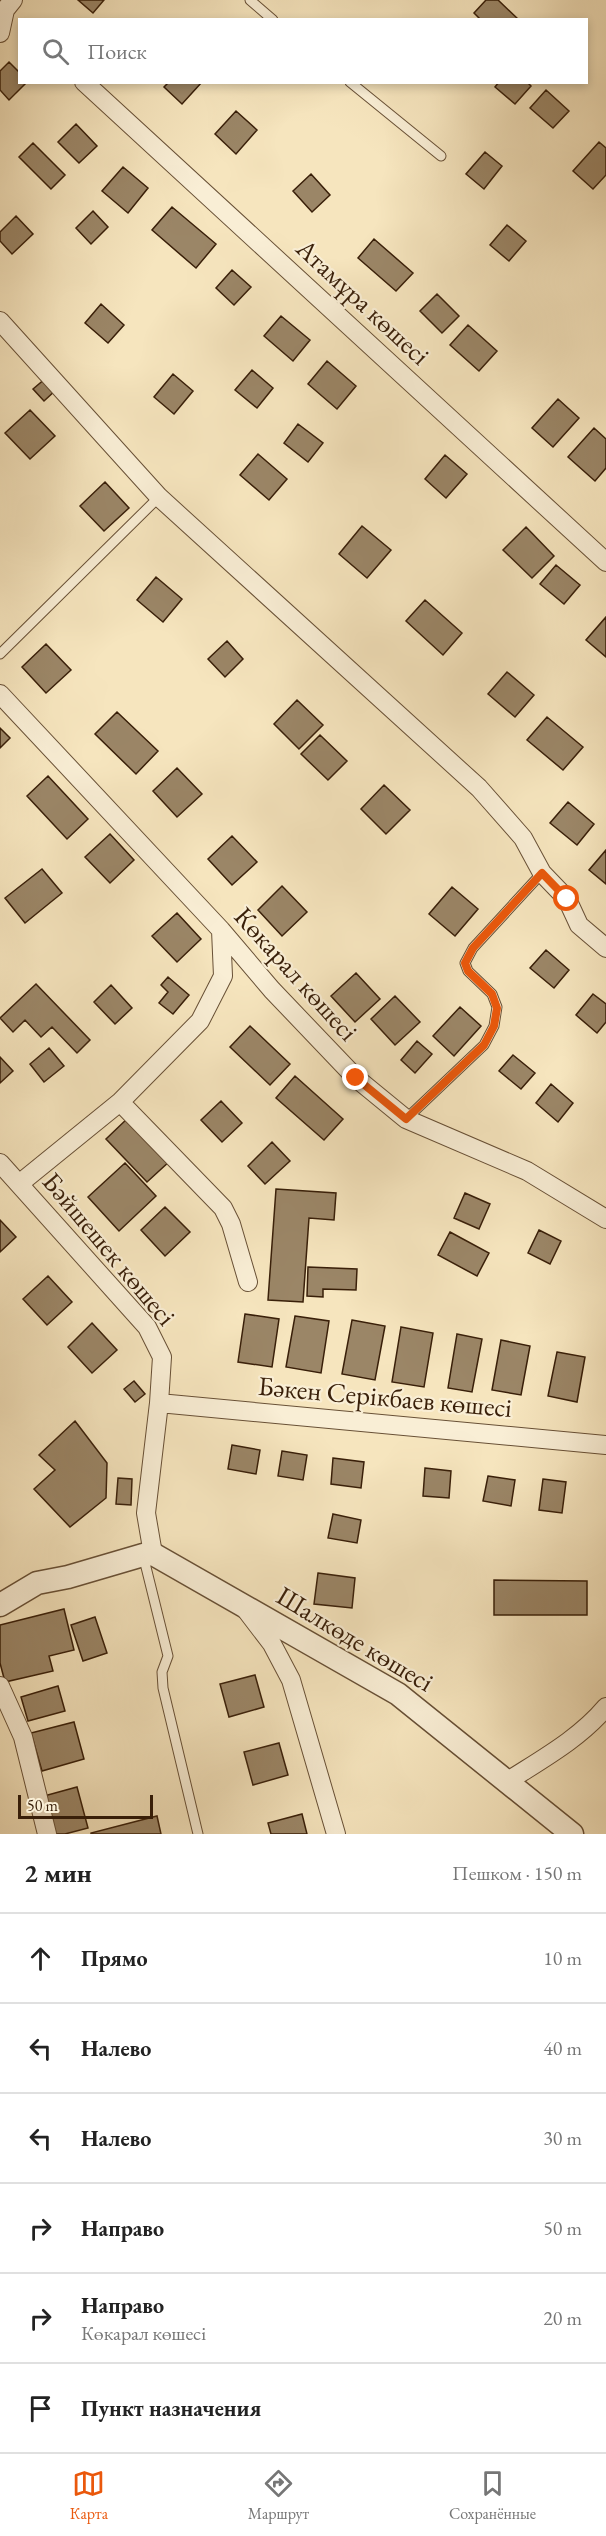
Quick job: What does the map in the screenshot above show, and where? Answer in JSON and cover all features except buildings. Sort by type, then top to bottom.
[{"type":"street","points":[[6,5],[18,20]]},
{"type":"street","points":[[0,33],[6,5]]},
{"type":"street","name":"Атамұра көшесі","points":[[86,84],[606,562]]},
{"type":"street","points":[[0,321],[159,497],[479,788],[523,837],[542,873],[567,899],[579,925],[606,948]]},
{"type":"street","name":"Көкарал көшесі","points":[[0,694],[356,1078],[406,1119],[527,1171],[606,1219]]},
{"type":"street","points":[[19,1184],[120,1102],[201,1021],[223,976],[221,930]]},
{"type":"street","points":[[120,1102],[223,1208],[231,1224],[248,1282]]},
{"type":"street","name":"Бәйшешек көшесі","points":[[0,1163],[147,1328],[162,1357],[146,1513],[148,1554]]},
{"type":"street","name":"Бәкен Серікбаев көшесі","points":[[159,1403],[606,1445]]},
{"type":"street","points":[[0,1605],[37,1583],[68,1577],[148,1554]]},
{"type":"street","name":"Шалкөде көшесі","points":[[148,1554],[241,1604],[398,1694],[572,1834]]},
{"type":"street","points":[[241,1604],[272,1644],[291,1680],[336,1834]]},
{"type":"street","points":[[0,1686],[23,1737],[47,1834]]},
{"type":"street","points":[[508,1781],[562,1746],[590,1724],[606,1707]]},
{"type":"lane","points":[[250,0],[271,18]]},
{"type":"lane","points":[[352,84],[441,156]]},
{"type":"lane","points":[[0,654],[159,497]]},
{"type":"lane","points":[[406,1119],[484,1045],[494,1026],[497,1008],[492,994],[468,971],[465,963],[473,948],[542,873]]},
{"type":"lane","points":[[148,1554],[168,1656],[162,1672],[162,1688],[198,1834]]},
{"type":"route","points":[[356,1078],[406,1119],[484,1045],[494,1026],[497,1008],[492,994],[468,971],[465,963],[473,948],[542,873],[567,899]]}]
